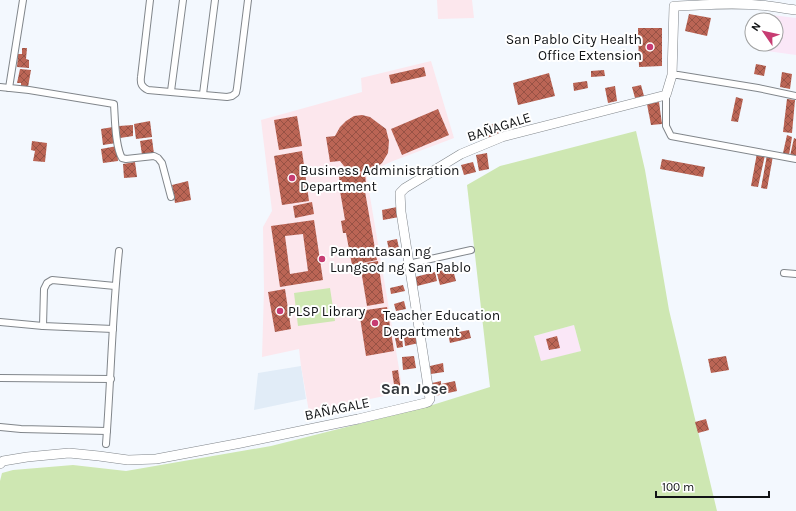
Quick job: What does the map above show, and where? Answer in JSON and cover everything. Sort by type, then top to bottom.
[{"type":"street","points":[[9,88],[23,0]]},
{"type":"street","points":[[150,0],[140,83],[144,88],[148,90],[232,96],[236,93],[237,88],[248,0]]},
{"type":"street","points":[[171,91],[183,0]]},
{"type":"street","points":[[203,94],[215,0]]},
{"type":"street","points":[[796,10],[768,3],[674,6],[672,75],[666,95],[666,126],[671,136],[796,159]]},
{"type":"street","points":[[672,75],[758,88],[796,96]]},
{"type":"street","points":[[0,87],[29,90],[114,104],[117,144],[122,158],[126,159],[154,156],[158,158],[162,163],[171,197]]},
{"type":"street","name":"BAÑAGALE","points":[[0,464],[3,461],[21,458],[69,453],[128,460],[156,459],[358,419],[428,402],[430,399],[400,212],[400,193],[405,188],[461,154],[502,138],[666,95]]},
{"type":"street","points":[[408,264],[471,250]]},
{"type":"street","points":[[106,444],[111,379],[115,286],[119,252]]},
{"type":"street","points":[[784,273],[796,274]]},
{"type":"street","points":[[43,326],[44,289],[47,283],[52,280],[115,286]]},
{"type":"street","points":[[0,322],[43,326],[113,329]]},
{"type":"street","points":[[0,378],[111,379]]},
{"type":"street","points":[[0,427],[21,429],[107,431]]},
{"type":"shaded area","points":[[437,0],[472,0],[474,18],[438,19]]},
{"type":"shaded area","points":[[784,16],[796,18],[796,55],[774,52],[784,52]]},
{"type":"shaded area","name":"Pamantasan ng Lungsod ng San Pablo","points":[[431,61],[454,138],[366,173],[403,392],[309,412],[299,349],[262,357],[264,290],[263,227],[272,211],[261,120],[362,92],[361,78]]},
{"type":"shaded area","points":[[574,325],[581,351],[541,362],[534,336]]},
{"type":"shaded area","points":[[301,366],[306,399],[254,410],[258,373]]},
{"type":"green space","points":[[636,131],[645,170],[669,310],[717,511],[0,511],[0,481],[2,473],[13,470],[73,465],[126,471],[271,446],[426,407],[490,387],[467,185],[500,166]],"holes":[[[574,325],[581,351],[541,361],[534,336]]]},
{"type":"green space","points":[[330,288],[335,321],[298,326],[294,293]]},
{"type":"building","points":[[689,14],[711,18],[707,36],[685,31]]},
{"type":"building","name":"San Pablo City Health Office Extension","points":[[638,28],[662,28],[662,66],[639,67]]},
{"type":"building","points":[[22,48],[27,48],[26,59],[29,60],[29,68],[17,67],[18,54],[22,54]]},
{"type":"building","points":[[756,64],[766,66],[764,76],[754,74]]},
{"type":"building","points":[[424,67],[426,76],[391,84],[389,75]]},
{"type":"building","points":[[20,69],[31,70],[28,87],[21,86],[21,83],[17,83]]},
{"type":"building","points":[[604,70],[605,76],[591,77],[591,71]]},
{"type":"building","points":[[782,72],[792,74],[790,89],[780,87]]},
{"type":"building","points":[[549,73],[555,96],[518,105],[513,83]]},
{"type":"building","points":[[587,81],[588,88],[574,91],[573,83]]},
{"type":"building","points":[[641,85],[644,96],[635,98],[632,87]]},
{"type":"building","points":[[615,86],[617,101],[608,103],[605,88]]},
{"type":"building","points":[[736,97],[743,99],[738,122],[731,121]]},
{"type":"building","points":[[787,99],[795,100],[792,133],[783,132]]},
{"type":"building","points":[[659,102],[662,124],[651,125],[647,104]]},
{"type":"building","points":[[438,109],[449,135],[402,155],[391,129]]},
{"type":"building","points":[[362,115],[370,117],[386,129],[389,141],[388,153],[382,163],[365,172],[353,171],[344,166],[340,161],[330,162],[326,137],[335,136],[340,127],[346,121],[354,116]]},
{"type":"building","points":[[297,116],[302,146],[279,150],[274,120]]},
{"type":"building","points":[[150,121],[152,137],[136,139],[134,124]]},
{"type":"building","points":[[495,123],[499,134],[489,138],[484,127]]},
{"type":"building","points":[[133,125],[133,136],[120,138],[119,126]]},
{"type":"building","points":[[113,127],[116,143],[103,145],[101,129]]},
{"type":"building","points":[[787,135],[792,137],[789,155],[783,153]]},
{"type":"building","points":[[794,138],[796,139],[796,157],[790,156]]},
{"type":"building","points":[[152,139],[154,154],[142,155],[140,141]]},
{"type":"building","points":[[32,141],[47,143],[45,162],[33,161],[35,151],[31,150]]},
{"type":"building","points":[[117,146],[118,161],[103,163],[101,149]]},
{"type":"building","name":"Business Administration Department","points":[[302,151],[309,201],[282,205],[274,156]]},
{"type":"building","points":[[487,153],[489,169],[479,171],[476,155]]},
{"type":"building","points":[[757,153],[765,155],[758,187],[751,186]]},
{"type":"building","points":[[767,155],[773,156],[767,189],[761,188]]},
{"type":"building","points":[[662,159],[705,167],[703,177],[660,169]]},
{"type":"building","points":[[135,162],[137,177],[124,178],[123,164]]},
{"type":"building","points":[[473,162],[476,172],[464,175],[461,165]]},
{"type":"building","points":[[365,172],[366,185],[340,189],[339,175]]},
{"type":"building","points":[[188,181],[191,200],[175,203],[172,185]]},
{"type":"building","points":[[364,186],[377,260],[352,265],[346,233],[343,233],[341,221],[345,220],[340,191]]},
{"type":"building","points":[[312,202],[314,214],[295,218],[293,206]]},
{"type":"building","points":[[397,207],[399,217],[383,220],[382,210]]},
{"type":"building","points":[[314,220],[323,280],[280,287],[271,226]],"holes":[[[303,234],[308,271],[290,274],[285,236]]]},
{"type":"building","points":[[397,239],[399,248],[389,250],[387,241]]},
{"type":"building","points":[[378,261],[384,303],[367,306],[360,264]]},
{"type":"building","points":[[452,266],[456,281],[440,285],[436,270]]},
{"type":"building","points":[[435,272],[437,281],[417,286],[415,277]]},
{"type":"building","points":[[403,285],[405,291],[391,294],[390,288]]},
{"type":"building","name":"PLSP Library","points":[[285,289],[291,329],[275,332],[268,292]]},
{"type":"building","points":[[404,301],[406,309],[396,311],[394,304]]},
{"type":"building","name":"Teacher Education Department","points":[[387,307],[394,351],[366,356],[359,311]]},
{"type":"building","points":[[469,330],[471,338],[450,343],[448,334]]},
{"type":"building","points":[[417,334],[419,343],[405,346],[404,336]]},
{"type":"building","points":[[557,336],[560,348],[549,350],[546,339]]},
{"type":"building","points":[[402,337],[403,347],[397,348],[395,338]]},
{"type":"building","points":[[414,356],[416,368],[403,370],[402,357]]},
{"type":"building","points":[[726,356],[729,370],[711,373],[708,359]]},
{"type":"building","points":[[443,363],[444,372],[431,374],[430,366]]},
{"type":"building","points":[[398,370],[401,390],[395,391],[392,371]]},
{"type":"building","points":[[441,381],[441,384],[455,381],[457,391],[435,396],[432,383]]},
{"type":"building","points":[[706,419],[709,430],[698,433],[695,422]]},
{"type":"place","name":"San Pablo City Health Office Extension","points":[[650,47]]},
{"type":"place","name":"Business Administration Department","points":[[292,178]]},
{"type":"place","name":"Pamantasan ng Lungsod ng San Pablo","points":[[322,259]]},
{"type":"place","name":"PLSP Library","points":[[280,311]]},
{"type":"place","name":"Teacher Education Department","points":[[375,323]]},
{"type":"district","name":"San Jose","points":[[414,388]]}]
